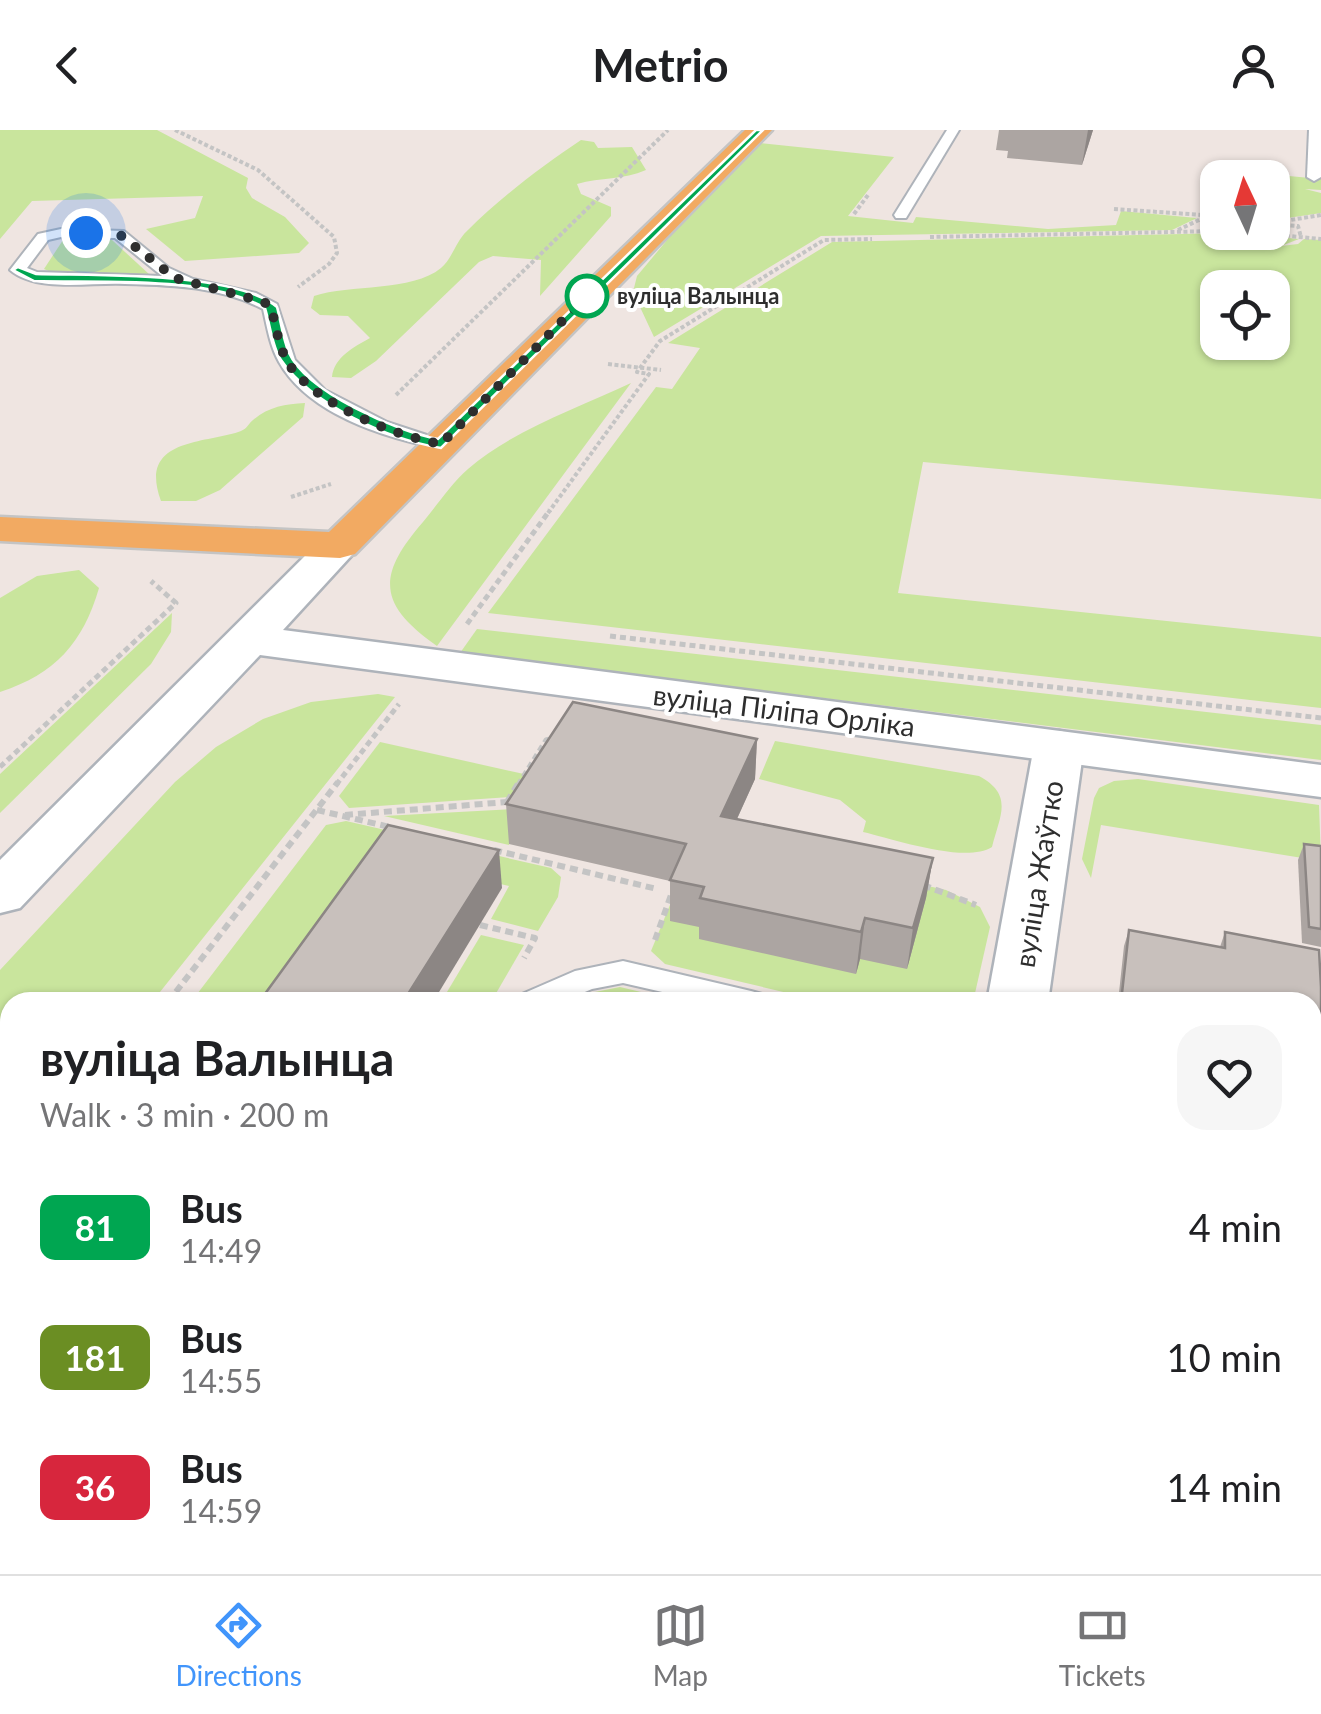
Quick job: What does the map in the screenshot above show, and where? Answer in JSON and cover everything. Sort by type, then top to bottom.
[{"type":"main road","points":[[0,529],[340,546],[759,130]]},
{"type":"street","points":[[0,894],[340,546]]},
{"type":"street","name":"вуліца Піліпа Орліка","points":[[246,639],[1321,781]]},
{"type":"street","name":"вуліца Жаўтко","points":[[1020,992],[1059,746]]},
{"type":"lane","points":[[901,215],[954,130]]},
{"type":"lane","points":[[1314,176],[1315,130]]},
{"type":"lane","points":[[190,284],[164,271],[123,236],[112,233],[61,232],[43,237],[18,270],[34,277],[190,284],[240,293],[271,307],[284,357],[314,390],[408,438],[441,444]]},
{"type":"lane","points":[[557,992],[586,980],[623,972],[708,992]]},
{"type":"path","points":[[175,130],[258,170],[334,237],[337,253],[330,264],[271,307]]},
{"type":"path","points":[[370,421],[668,130]]},
{"type":"path","points":[[1114,209],[1200,218]]},
{"type":"path","points":[[1290,220],[1321,215]]},
{"type":"path","points":[[1172,232],[1200,220]]},
{"type":"path","points":[[1290,225],[1298,226],[1300,237]]},
{"type":"path","points":[[921,238],[1200,231]]},
{"type":"path","points":[[1290,236],[1321,239]]},
{"type":"path","points":[[459,635],[649,374],[637,372],[660,341],[824,240],[882,238]]},
{"type":"path","points":[[608,364],[661,370]]},
{"type":"path","points":[[0,767],[176,603]]},
{"type":"path","points":[[470,620],[489,622]]},
{"type":"path","points":[[608,636],[1321,718]]},
{"type":"path","points":[[176,992],[402,699]]},
{"type":"path","points":[[508,802],[546,740],[570,732]]},
{"type":"path","points":[[339,815],[520,801]]},
{"type":"path","points":[[317,810],[396,828]]},
{"type":"path","points":[[512,854],[518,836]]},
{"type":"path","points":[[492,850],[657,889]]},
{"type":"path","points":[[908,882],[950,892],[980,906],[985,916]]},
{"type":"path","points":[[480,925],[535,938]]},
{"type":"green space","points":[[0,130],[157,130],[248,178],[246,188],[252,198],[285,217],[309,243],[299,253],[185,261],[146,229],[195,218],[203,196],[32,201],[0,239]]},
{"type":"green space","points":[[581,140],[594,142],[598,148],[632,147],[646,170],[577,184],[581,194],[611,207],[611,216],[540,296],[541,260],[493,256],[479,262],[376,361],[351,378],[332,377],[341,358],[370,338],[348,316],[320,315],[311,308],[314,296],[429,276],[445,264],[463,235],[493,207]]},
{"type":"green space","points":[[749,142],[894,157],[848,216],[913,223],[916,217],[1048,229],[1116,225],[1121,211],[1197,218],[1172,230],[821,236],[654,337],[633,292],[637,276]]},
{"type":"green space","points":[[1290,176],[1321,179],[1321,190],[1305,189],[1321,193],[1321,213],[1290,218]]},
{"type":"green space","points":[[1200,234],[1200,250],[1290,250],[1290,245],[1304,239],[1321,240],[1321,499],[923,462],[898,593],[1321,637],[1321,708],[488,613],[656,387],[672,389],[700,348],[668,343],[832,242]]},
{"type":"green space","points":[[63,240],[112,240],[150,275],[56,274],[44,269]]},
{"type":"green space","points":[[631,383],[437,646],[417,631],[394,602],[391,573],[408,541],[450,488],[468,469],[505,443]]},
{"type":"green space","points":[[305,403],[303,417],[220,490],[196,501],[161,501],[156,480],[159,465],[167,454],[194,442],[241,431],[271,409]]},
{"type":"green space","points":[[79,570],[99,588],[85,625],[51,666],[0,692],[0,598],[37,576]]},
{"type":"green space","points":[[172,613],[171,632],[151,664],[0,813],[0,774]]},
{"type":"green space","points":[[477,629],[1321,725],[1321,760],[460,653]]},
{"type":"green space","points":[[378,694],[395,697],[160,992],[0,992],[0,970],[175,782],[216,747],[263,719],[311,702]]},
{"type":"green space","points":[[775,741],[979,776],[1001,798],[1001,815],[992,847],[980,852],[947,852],[863,832],[866,821],[840,800],[759,779]]},
{"type":"green space","points":[[380,742],[551,780],[540,795],[349,808],[339,796]]},
{"type":"green space","points":[[1138,779],[1319,805],[1321,861],[1101,825],[1091,878],[1082,859],[1094,798],[1099,788],[1114,781]]},
{"type":"green space","points":[[517,809],[509,845],[384,816]]},
{"type":"green space","points":[[346,821],[551,868],[561,877],[558,897],[538,931],[491,919],[509,886],[392,859],[303,992],[199,992],[326,825]]},
{"type":"green space","points":[[727,842],[946,890],[980,907],[990,927],[975,992],[784,992],[665,964],[651,951],[679,883]]},
{"type":"green space","points":[[481,935],[524,945],[497,992],[447,992]]},
{"type":"green space","points":[[620,987],[641,992],[595,992]]},
{"type":"building","points":[[573,702],[757,739],[721,816],[933,858],[913,928],[865,918],[861,932],[700,898],[704,887],[670,880],[686,844],[506,804]]},
{"type":"building","points":[[388,825],[499,850],[409,992],[266,992]]},
{"type":"building","points":[[1304,844],[1321,846],[1321,929],[1309,927]]},
{"type":"building","points":[[1129,930],[1225,948],[1225,932],[1319,950],[1321,992],[1122,992]]},
{"type":"bus line","name":"81","points":[[18,270],[34,277],[190,284],[255,298],[271,307],[284,357],[314,390],[408,438],[441,444],[759,130]]},
{"type":"place","name":"вуліца Валынца","points":[[587,296]]},
{"type":"route","points":[[86,233],[119,234],[175,278],[264,302],[271,307],[284,357],[314,390],[408,438],[441,444],[587,296]]}]
